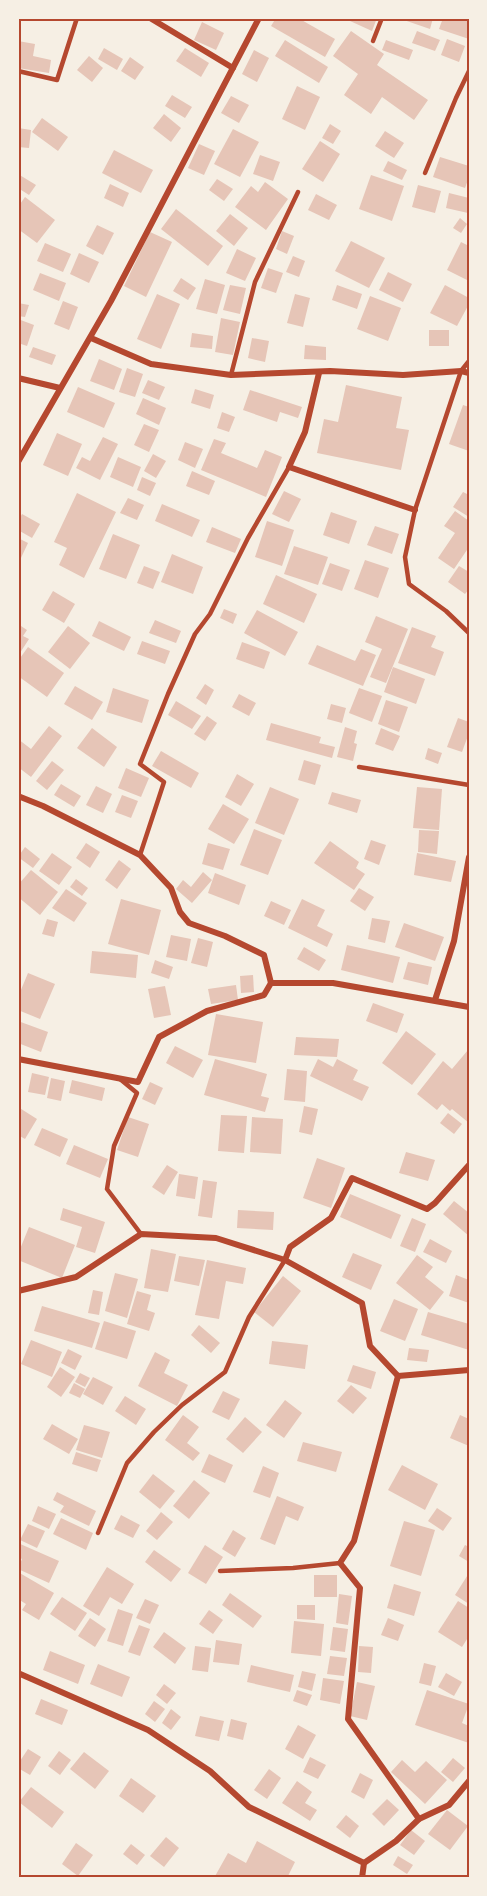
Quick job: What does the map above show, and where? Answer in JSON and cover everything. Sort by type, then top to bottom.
[{"type":"street","points":[[150,18],[233,68]]},
{"type":"street","points":[[18,462],[90,338],[259,18]]},
{"type":"street","points":[[90,338],[151,364],[231,375],[330,371],[402,375],[461,371],[469,373]]},
{"type":"street","points":[[319,373],[305,432],[289,467],[415,510]]},
{"type":"street","points":[[18,378],[60,388]]},
{"type":"street","points":[[18,796],[43,806],[140,855],[171,888],[180,912],[189,923],[225,936],[264,955],[271,984],[264,995],[207,1011],[159,1037],[138,1082],[18,1059]]},
{"type":"street","points":[[435,1000],[454,941],[469,857]]},
{"type":"street","points":[[271,984],[333,983],[469,1007]]},
{"type":"street","points":[[285,1260],[290,1247],[331,1218],[351,1178],[427,1209],[469,1165]]},
{"type":"street","points":[[18,1291],[76,1277],[141,1234],[216,1238],[285,1260],[362,1303],[370,1346],[398,1376]]},
{"type":"street","points":[[398,1376],[469,1370]]},
{"type":"street","points":[[398,1376],[354,1541],[340,1563],[360,1588],[348,1719],[419,1819]]},
{"type":"street","points":[[19,1675],[148,1730],[210,1771],[249,1807],[364,1863]]},
{"type":"street","points":[[362,1878],[364,1863],[396,1841],[419,1819],[449,1805],[469,1781]]},
{"type":"lane","points":[[18,71],[57,80],[77,18]]},
{"type":"lane","points":[[373,41],[382,18]]},
{"type":"lane","points":[[425,173],[469,71]]},
{"type":"lane","points":[[231,375],[255,282],[298,192]]},
{"type":"lane","points":[[469,362],[461,371],[415,510],[405,557],[409,584],[446,611],[469,633]]},
{"type":"lane","points":[[140,855],[164,782],[140,764],[195,634],[210,614],[248,538],[289,467]]},
{"type":"lane","points":[[358,767],[469,785]]},
{"type":"lane","points":[[118,1077],[137,1093],[114,1146],[106,1189],[141,1234]]},
{"type":"lane","points":[[98,1533],[127,1463],[182,1405],[225,1372],[249,1317],[285,1260]]},
{"type":"lane","points":[[220,1571],[293,1568],[340,1563]]},
{"type":"building","points":[[276,18],[298,18],[335,39],[325,57],[271,26]]},
{"type":"building","points":[[352,18],[377,18],[372,31],[350,21]]},
{"type":"building","points":[[398,18],[433,18],[430,29]]},
{"type":"building","points":[[443,18],[469,18],[469,39],[439,29]]},
{"type":"building","points":[[202,22],[224,33],[216,50],[194,40]]},
{"type":"building","points":[[351,31],[384,54],[377,65],[428,100],[414,120],[382,97],[371,114],[344,95],[358,74],[333,56]]},
{"type":"building","points":[[417,31],[440,40],[435,51],[412,43]]},
{"type":"building","points":[[447,39],[465,46],[459,62],[441,55]]},
{"type":"building","points":[[285,40],[328,67],[319,83],[275,56]]},
{"type":"building","points":[[386,40],[413,50],[409,60],[382,50]]},
{"type":"building","points":[[18,41],[35,44],[33,56],[51,60],[49,73],[18,68]]},
{"type":"building","points":[[104,48],[123,59],[117,70],[98,59]]},
{"type":"building","points":[[185,48],[209,63],[201,77],[176,61]]},
{"type":"building","points":[[254,50],[269,58],[257,82],[242,74]]},
{"type":"building","points":[[89,56],[103,68],[92,82],[77,70]]},
{"type":"building","points":[[130,57],[144,67],[135,80],[121,71]]},
{"type":"building","points":[[297,86],[320,97],[305,130],[282,119]]},
{"type":"building","points":[[172,95],[192,107],[185,118],[165,106]]},
{"type":"building","points":[[231,96],[249,105],[239,123],[221,113]]},
{"type":"building","points":[[164,114],[181,128],[171,142],[153,128]]},
{"type":"building","points":[[42,118],[68,137],[58,151],[32,132]]},
{"type":"building","points":[[330,124],[341,131],[333,144],[322,138]]},
{"type":"building","points":[[18,128],[31,130],[29,148],[18,147]]},
{"type":"building","points":[[233,129],[259,142],[240,177],[214,164]]},
{"type":"building","points":[[385,131],[404,143],[394,158],[375,146]]},
{"type":"building","points":[[320,141],[340,154],[323,182],[302,169]]},
{"type":"building","points":[[199,144],[215,151],[204,175],[188,168]]},
{"type":"building","points":[[114,150],[153,170],[141,193],[102,173]]},
{"type":"building","points":[[260,155],[280,162],[273,181],[253,174]]},
{"type":"building","points":[[440,157],[469,166],[469,177],[465,188],[433,177]]},
{"type":"building","points":[[388,161],[407,170],[402,180],[383,171]]},
{"type":"building","points":[[18,174],[36,185],[29,195],[18,188]]},
{"type":"building","points":[[371,175],[404,186],[392,221],[359,209]]},
{"type":"building","points":[[217,179],[233,189],[224,201],[209,190]]},
{"type":"building","points":[[265,182],[288,199],[266,230],[235,207],[251,186],[258,192]]},
{"type":"building","points":[[110,184],[129,193],[123,207],[104,198]]},
{"type":"building","points":[[418,185],[441,191],[435,213],[412,207]]},
{"type":"building","points":[[449,193],[469,198],[468,213],[446,208]]},
{"type":"building","points":[[316,194],[337,205],[329,220],[308,210]]},
{"type":"building","points":[[25,197],[55,220],[37,243],[18,229],[18,207]]},
{"type":"building","points":[[176,209],[223,246],[208,266],[161,229]]},
{"type":"building","points":[[230,214],[248,228],[234,246],[216,231]]},
{"type":"building","points":[[460,218],[467,224],[461,233],[453,228]]},
{"type":"building","points":[[97,225],[114,233],[103,255],[86,246]]},
{"type":"building","points":[[282,231],[294,236],[287,254],[276,249]]},
{"type":"building","points":[[150,232],[172,242],[146,297],[124,286]]},
{"type":"building","points":[[351,241],[385,258],[369,288],[335,271]]},
{"type":"building","points":[[461,242],[469,246],[469,281],[447,270]]},
{"type":"building","points":[[45,243],[71,254],[63,272],[37,261]]},
{"type":"building","points":[[237,249],[256,258],[245,281],[226,273]]},
{"type":"building","points":[[79,253],[99,262],[89,283],[70,274]]},
{"type":"building","points":[[293,256],[305,261],[299,277],[286,272]]},
{"type":"building","points":[[268,268],[283,273],[276,293],[261,288]]},
{"type":"building","points":[[388,272],[412,284],[403,302],[379,290]]},
{"type":"building","points":[[40,273],[66,283],[59,301],[33,290]]},
{"type":"building","points":[[181,278],[196,288],[188,300],[173,291]]},
{"type":"building","points":[[205,279],[225,285],[217,314],[196,309]]},
{"type":"building","points":[[230,285],[246,288],[240,314],[223,310]]},
{"type":"building","points":[[337,285],[362,294],[357,309],[332,300]]},
{"type":"building","points":[[445,285],[469,298],[469,304],[457,326],[430,313]]},
{"type":"building","points":[[157,294],[180,304],[161,349],[137,339]]},
{"type":"building","points":[[295,294],[310,298],[303,327],[287,323]]},
{"type":"building","points":[[370,296],[401,308],[388,341],[357,329]]},
{"type":"building","points":[[63,301],[78,307],[69,330],[54,324]]},
{"type":"building","points":[[18,303],[29,305],[25,317],[18,316]]},
{"type":"building","points":[[221,318],[240,322],[233,355],[215,352]]},
{"type":"building","points":[[18,319],[34,325],[27,346],[18,343]]},
{"type":"building","points":[[429,330],[449,330],[449,346],[429,346]]},
{"type":"building","points":[[192,333],[213,336],[212,349],[190,347]]},
{"type":"building","points":[[252,338],[269,341],[265,362],[248,358]]},
{"type":"building","points":[[305,345],[326,347],[326,360],[304,359]]},
{"type":"building","points":[[33,347],[56,355],[52,365],[29,357]]},
{"type":"building","points":[[99,359],[122,369],[114,390],[90,381]]},
{"type":"building","points":[[127,368],[143,374],[135,397],[119,392]]},
{"type":"building","points":[[148,380],[165,387],[159,400],[142,393]]},
{"type":"building","points":[[346,385],[402,397],[396,428],[409,430],[401,470],[317,453],[324,419],[338,422]]},
{"type":"building","points":[[78,387],[115,403],[104,428],[67,412]]},
{"type":"building","points":[[195,389],[214,395],[210,409],[191,403]]},
{"type":"building","points":[[250,390],[302,407],[298,418],[280,412],[277,422],[243,410]]},
{"type":"building","points":[[143,398],[166,408],[159,425],[136,414]]},
{"type":"building","points":[[463,405],[469,407],[469,451],[449,444]]},
{"type":"building","points":[[222,412],[235,417],[229,432],[217,428]]},
{"type":"building","points":[[144,424],[159,430],[149,452],[134,445]]},
{"type":"building","points":[[57,433],[82,444],[68,476],[43,465]]},
{"type":"building","points":[[103,437],[118,444],[100,480],[76,468],[82,457],[90,461]]},
{"type":"building","points":[[214,439],[226,443],[221,453],[257,468],[265,450],[282,457],[266,497],[201,470]]},
{"type":"building","points":[[185,442],[203,449],[195,468],[178,460]]},
{"type":"building","points":[[153,454],[166,461],[156,478],[144,471]]},
{"type":"building","points":[[118,457],[141,467],[133,487],[110,477]]},
{"type":"building","points":[[192,471],[215,481],[209,495],[186,486]]},
{"type":"building","points":[[142,477],[156,483],[150,496],[137,490]]},
{"type":"building","points":[[284,491],[301,499],[289,522],[272,514]]},
{"type":"building","points":[[463,492],[469,495],[469,517],[453,507]]},
{"type":"building","points":[[77,493],[116,512],[84,578],[59,565],[67,548],[54,542]]},
{"type":"building","points":[[128,498],[144,505],[137,520],[120,513]]},
{"type":"building","points":[[162,504],[200,520],[192,537],[155,521]]},
{"type":"building","points":[[455,511],[469,521],[469,547],[454,569],[438,558],[455,533],[444,526]]},
{"type":"building","points":[[331,512],[357,521],[349,544],[323,535]]},
{"type":"building","points":[[22,514],[40,524],[32,538],[18,530],[18,521]]},
{"type":"building","points":[[267,521],[294,530],[282,566],[255,557]]},
{"type":"building","points":[[375,526],[399,534],[392,554],[367,545]]},
{"type":"building","points":[[212,527],[241,539],[235,553],[206,542]]},
{"type":"building","points":[[113,534],[140,545],[126,579],[99,569]]},
{"type":"building","points":[[18,538],[28,543],[20,560],[18,559]]},
{"type":"building","points":[[294,546],[328,557],[318,585],[284,574]]},
{"type":"building","points":[[172,554],[203,567],[193,594],[161,582]]},
{"type":"building","points":[[365,560],[389,568],[378,598],[354,589]]},
{"type":"building","points":[[330,563],[350,570],[342,591],[322,584]]},
{"type":"building","points":[[144,566],[160,572],[153,589],[137,583]]},
{"type":"building","points":[[459,566],[469,572],[469,589],[465,594],[448,582]]},
{"type":"building","points":[[276,575],[317,594],[304,623],[263,604]]},
{"type":"building","points":[[53,591],[75,604],[64,623],[42,610]]},
{"type":"building","points":[[224,609],[237,614],[233,624],[220,618]]},
{"type":"building","points":[[257,610],[298,632],[285,656],[244,633]]},
{"type":"building","points":[[376,616],[408,629],[386,683],[370,677],[382,649],[365,642]]},
{"type":"building","points":[[155,620],[181,631],[176,643],[149,633]]},
{"type":"building","points":[[99,621],[131,637],[124,651],[92,636]]},
{"type":"building","points":[[18,624],[27,630],[23,636],[29,639],[18,656]]},
{"type":"building","points":[[68,626],[90,643],[70,669],[48,652]]},
{"type":"building","points":[[412,627],[436,636],[431,647],[444,652],[435,676],[398,663]]},
{"type":"building","points":[[142,641],[170,651],[165,664],[137,654]]},
{"type":"building","points":[[242,642],[270,652],[264,669],[236,659]]},
{"type":"building","points":[[317,645],[355,661],[361,649],[376,655],[363,686],[308,664]]},
{"type":"building","points":[[28,647],[64,673],[47,697],[18,676],[18,661]]},
{"type":"building","points":[[393,667],[425,679],[416,704],[384,692]]},
{"type":"building","points":[[205,684],[214,690],[206,705],[196,698]]},
{"type":"building","points":[[75,686],[103,702],[92,720],[64,704]]},
{"type":"building","points":[[113,688],[149,700],[142,723],[106,712]]},
{"type":"building","points":[[359,688],[382,696],[372,722],[349,713]]},
{"type":"building","points":[[239,694],[256,703],[249,716],[232,707]]},
{"type":"building","points":[[386,700],[408,707],[399,732],[378,724]]},
{"type":"building","points":[[176,701],[201,716],[192,729],[168,715]]},
{"type":"building","points":[[331,704],[346,708],[342,723],[327,719]]},
{"type":"building","points":[[207,716],[217,723],[205,741],[194,734]]},
{"type":"building","points":[[458,718],[469,722],[469,733],[462,752],[447,747]]},
{"type":"building","points":[[271,723],[321,737],[319,743],[335,747],[332,758],[266,740]]},
{"type":"building","points":[[49,726],[62,736],[31,777],[18,767],[18,739],[31,749]]},
{"type":"building","points":[[345,727],[357,731],[353,761],[337,757]]},
{"type":"building","points":[[92,728],[117,747],[104,767],[77,748]]},
{"type":"building","points":[[381,728],[400,736],[393,751],[375,744]]},
{"type":"building","points":[[428,748],[442,753],[438,764],[425,759]]},
{"type":"building","points":[[161,751],[199,773],[191,788],[152,766]]},
{"type":"building","points":[[304,760],[321,765],[315,785],[298,780]]},
{"type":"building","points":[[52,761],[64,770],[47,790],[36,781]]},
{"type":"building","points":[[126,768],[149,778],[141,797],[118,788]]},
{"type":"building","points":[[237,774],[254,784],[241,806],[225,797]]},
{"type":"building","points":[[61,784],[81,796],[74,807],[54,795]]},
{"type":"building","points":[[96,786],[112,794],[103,813],[86,805]]},
{"type":"building","points":[[270,787],[299,799],[284,835],[255,823]]},
{"type":"building","points":[[417,787],[442,789],[439,830],[413,828]]},
{"type":"building","points":[[332,792],[361,800],[357,813],[328,804]]},
{"type":"building","points":[[122,795],[138,801],[131,818],[115,812]]},
{"type":"building","points":[[223,804],[249,819],[234,844],[208,829]]},
{"type":"building","points":[[254,829],[282,840],[268,875],[240,865]]},
{"type":"building","points":[[419,830],[439,831],[437,854],[418,852]]},
{"type":"building","points":[[371,840],[386,845],[379,865],[364,859]]},
{"type":"building","points":[[330,841],[359,862],[356,868],[365,874],[354,890],[314,863]]},
{"type":"building","points":[[86,843],[100,852],[90,868],[76,858]]},
{"type":"building","points":[[208,843],[230,849],[223,870],[202,864]]},
{"type":"building","points":[[25,847],[40,859],[33,868],[18,857]]},
{"type":"building","points":[[52,853],[72,867],[59,885],[39,871]]},
{"type":"building","points":[[417,853],[456,861],[451,882],[414,875]]},
{"type":"building","points":[[119,860],[131,869],[117,889],[105,880]]},
{"type":"building","points":[[31,870],[58,892],[40,915],[18,897],[18,885]]},
{"type":"building","points":[[203,872],[212,880],[192,903],[176,889],[183,880],[191,887]]},
{"type":"building","points":[[215,873],[246,885],[239,905],[208,893]]},
{"type":"building","points":[[76,879],[88,888],[82,896],[70,887]]},
{"type":"building","points":[[359,888],[374,897],[365,911],[350,901]]},
{"type":"building","points":[[66,889],[87,903],[74,922],[52,908]]},
{"type":"building","points":[[121,899],[161,910],[149,955],[108,944]]},
{"type":"building","points":[[302,899],[325,910],[317,926],[333,934],[327,947],[288,928]]},
{"type":"building","points":[[271,901],[291,910],[284,925],[264,916]]},
{"type":"building","points":[[372,918],[390,921],[385,943],[368,939]]},
{"type":"building","points":[[47,919],[58,922],[54,937],[42,934]]},
{"type":"building","points":[[404,923],[444,937],[435,961],[395,947]]},
{"type":"building","points":[[171,935],[191,939],[187,961],[166,957]]},
{"type":"building","points":[[198,938],[213,942],[207,967],[191,963]]},
{"type":"building","points":[[347,945],[400,957],[393,983],[341,970]]},
{"type":"building","points":[[304,947],[326,960],[319,971],[297,959]]},
{"type":"building","points":[[92,951],[138,955],[136,978],[90,973]]},
{"type":"building","points":[[155,960],[173,967],[169,979],[151,973]]},
{"type":"building","points":[[408,962],[432,967],[428,985],[403,979]]},
{"type":"building","points":[[28,973],[55,984],[40,1019],[18,1010],[18,997]]},
{"type":"building","points":[[253,975],[254,992],[241,993],[240,976]]},
{"type":"building","points":[[236,985],[238,1000],[211,1004],[208,989]]},
{"type":"building","points":[[165,986],[171,1015],[154,1018],[148,989]]},
{"type":"building","points":[[373,1003],[404,1014],[397,1033],[366,1021]]},
{"type":"building","points":[[216,1014],[263,1022],[256,1063],[208,1055]]},
{"type":"building","points":[[18,1021],[48,1032],[41,1052],[18,1043]]},
{"type":"building","points":[[406,1031],[436,1054],[412,1085],[382,1063]]},
{"type":"building","points":[[296,1037],[339,1039],[337,1057],[294,1055]]},
{"type":"building","points":[[175,1046],[203,1060],[193,1078],[166,1063]]},
{"type":"building","points":[[468,1050],[469,1123],[442,1104],[437,1110],[417,1094],[443,1061],[452,1069]]},
{"type":"building","points":[[215,1059],[267,1074],[261,1096],[269,1098],[265,1112],[204,1095]]},
{"type":"building","points":[[318,1059],[333,1067],[337,1059],[358,1070],[353,1080],[369,1087],[362,1101],[310,1076]]},
{"type":"building","points":[[287,1069],[307,1071],[305,1102],[284,1100]]},
{"type":"building","points":[[32,1073],[49,1077],[45,1095],[28,1092]]},
{"type":"building","points":[[51,1078],[65,1081],[61,1101],[47,1098]]},
{"type":"building","points":[[72,1080],[105,1088],[102,1101],[69,1093]]},
{"type":"building","points":[[150,1082],[163,1088],[155,1105],[142,1099]]},
{"type":"building","points":[[304,1106],[318,1109],[312,1135],[299,1132]]},
{"type":"building","points":[[18,1107],[37,1119],[25,1139],[18,1135]]},
{"type":"building","points":[[448,1113],[462,1124],[454,1134],[440,1123]]},
{"type":"building","points":[[221,1115],[247,1116],[244,1153],[218,1151]]},
{"type":"building","points":[[128,1117],[149,1124],[138,1157],[117,1150]]},
{"type":"building","points":[[252,1117],[283,1119],[281,1154],[250,1152]]},
{"type":"building","points":[[42,1128],[68,1139],[60,1157],[34,1145]]},
{"type":"building","points":[[74,1145],[108,1159],[100,1178],[66,1164]]},
{"type":"building","points":[[406,1152],[435,1160],[428,1181],[399,1173]]},
{"type":"building","points":[[317,1158],[345,1168],[331,1208],[303,1198]]},
{"type":"building","points":[[167,1165],[178,1172],[164,1195],[152,1187]]},
{"type":"building","points":[[179,1174],[198,1177],[195,1199],[176,1196]]},
{"type":"building","points":[[203,1180],[217,1182],[212,1218],[198,1216]]},
{"type":"building","points":[[350,1194],[401,1215],[391,1239],[340,1217]]},
{"type":"building","points":[[454,1201],[469,1213],[469,1236],[443,1214]]},
{"type":"building","points":[[63,1208],[105,1222],[95,1253],[76,1247],[82,1227],[60,1220]]},
{"type":"building","points":[[238,1210],[274,1212],[273,1230],[237,1228]]},
{"type":"building","points":[[412,1218],[426,1224],[415,1252],[400,1246]]},
{"type":"building","points":[[29,1227],[75,1245],[62,1278],[18,1260],[18,1254]]},
{"type":"building","points":[[430,1239],[452,1251],[446,1263],[423,1252]]},
{"type":"building","points":[[151,1249],[176,1254],[168,1292],[144,1288]]},
{"type":"building","points":[[353,1253],[382,1265],[371,1290],[342,1277]]},
{"type":"building","points":[[417,1255],[433,1267],[425,1277],[444,1292],[430,1310],[396,1283]]},
{"type":"building","points":[[179,1256],[205,1260],[199,1286],[174,1281]]},
{"type":"building","points":[[207,1260],[246,1268],[243,1284],[226,1281],[219,1319],[195,1315]]},
{"type":"building","points":[[115,1273],[138,1279],[127,1318],[105,1311]]},
{"type":"building","points":[[456,1275],[469,1280],[469,1303],[449,1296]]},
{"type":"building","points":[[283,1276],[301,1291],[273,1327],[254,1312]]},
{"type":"building","points":[[93,1290],[103,1292],[99,1315],[88,1313]]},
{"type":"building","points":[[137,1291],[151,1295],[147,1310],[155,1313],[149,1331],[127,1324]]},
{"type":"building","points":[[394,1299],[418,1309],[405,1341],[380,1331]]},
{"type":"building","points":[[42,1306],[100,1323],[92,1348],[34,1331]]},
{"type":"building","points":[[428,1312],[469,1324],[469,1350],[421,1335]]},
{"type":"building","points":[[104,1321],[136,1331],[127,1359],[95,1349]]},
{"type":"building","points":[[199,1325],[220,1343],[211,1353],[191,1335]]},
{"type":"building","points":[[31,1340],[62,1352],[52,1377],[21,1364]]},
{"type":"building","points":[[272,1341],[308,1345],[305,1369],[269,1364]]},
{"type":"building","points":[[409,1348],[429,1350],[427,1362],[407,1360]]},
{"type":"building","points":[[68,1349],[82,1356],[75,1370],[61,1363]]},
{"type":"building","points":[[155,1352],[170,1360],[164,1373],[188,1385],[177,1406],[138,1386]]},
{"type":"building","points":[[353,1365],[376,1372],[371,1389],[347,1381]]},
{"type":"building","points":[[60,1367],[75,1377],[61,1397],[47,1387]]},
{"type":"building","points":[[80,1373],[90,1378],[85,1387],[75,1382]]},
{"type":"building","points":[[93,1377],[113,1387],[103,1405],[83,1394]]},
{"type":"building","points":[[74,1383],[85,1389],[80,1398],[69,1393]]},
{"type":"building","points":[[351,1385],[367,1398],[353,1414],[337,1401]]},
{"type":"building","points":[[223,1391],[240,1399],[229,1420],[212,1412]]},
{"type":"building","points":[[125,1396],[146,1409],[136,1425],[115,1411]]},
{"type":"building","points":[[285,1400],[302,1413],[284,1438],[266,1425]]},
{"type":"building","points":[[183,1415],[199,1427],[187,1443],[200,1453],[193,1461],[165,1440]]},
{"type":"building","points":[[460,1415],[469,1419],[469,1446],[450,1438]]},
{"type":"building","points":[[245,1417],[262,1432],[243,1453],[226,1439]]},
{"type":"building","points":[[52,1424],[78,1439],[69,1454],[43,1439]]},
{"type":"building","points":[[84,1425],[110,1432],[102,1458],[76,1450]]},
{"type":"building","points":[[303,1442],[342,1452],[336,1472],[297,1461]]},
{"type":"building","points":[[76,1452],[101,1460],[97,1472],[72,1464]]},
{"type":"building","points":[[209,1454],[233,1465],[225,1483],[201,1472]]},
{"type":"building","points":[[402,1465],[438,1484],[425,1510],[388,1490]]},
{"type":"building","points":[[263,1466],[279,1473],[270,1498],[253,1492]]},
{"type":"building","points":[[153,1474],[175,1491],[160,1509],[139,1492]]},
{"type":"building","points":[[194,1480],[210,1493],[189,1519],[173,1506]]},
{"type":"building","points":[[57,1492],[96,1511],[89,1526],[60,1512],[64,1506],[53,1500]]},
{"type":"building","points":[[277,1496],[304,1507],[298,1521],[286,1516],[275,1545],[260,1539]]},
{"type":"building","points":[[38,1506],[56,1514],[49,1529],[32,1521]]},
{"type":"building","points":[[437,1508],[452,1518],[443,1531],[428,1521]]},
{"type":"building","points":[[161,1512],[173,1522],[157,1540],[146,1531]]},
{"type":"building","points":[[121,1515],[140,1525],[133,1538],[114,1529]]},
{"type":"building","points":[[61,1518],[93,1533],[86,1550],[53,1534]]},
{"type":"building","points":[[404,1521],[435,1530],[421,1576],[390,1566]]},
{"type":"building","points":[[28,1524],[45,1531],[37,1548],[20,1540]]},
{"type":"building","points":[[233,1530],[246,1538],[235,1557],[222,1549]]},
{"type":"building","points":[[18,1543],[59,1561],[49,1583],[18,1569],[22,1559],[18,1557]]},
{"type":"building","points":[[205,1545],[223,1557],[206,1584],[188,1573]]},
{"type":"building","points":[[465,1545],[469,1547],[469,1562],[459,1556]]},
{"type":"building","points":[[154,1550],[181,1569],[171,1582],[145,1562]]},
{"type":"building","points":[[107,1567],[134,1584],[122,1604],[110,1597],[99,1616],[83,1606]]},
{"type":"building","points":[[18,1572],[54,1593],[39,1620],[22,1610],[26,1604],[18,1599]]},
{"type":"building","points":[[469,1573],[469,1604],[455,1595]]},
{"type":"building","points":[[314,1575],[337,1575],[337,1597],[314,1597]]},
{"type":"building","points":[[394,1584],[421,1592],[414,1616],[387,1608]]},
{"type":"building","points":[[230,1593],[262,1616],[253,1628],[222,1605]]},
{"type":"building","points":[[339,1594],[352,1596],[348,1625],[336,1623]]},
{"type":"building","points":[[62,1597],[87,1613],[75,1631],[50,1614]]},
{"type":"building","points":[[145,1599],[159,1605],[150,1624],[136,1618]]},
{"type":"building","points":[[458,1601],[469,1608],[469,1636],[462,1647],[438,1632]]},
{"type":"building","points":[[297,1605],[315,1605],[315,1620],[297,1619]]},
{"type":"building","points":[[118,1609],[133,1614],[123,1646],[107,1641]]},
{"type":"building","points":[[209,1610],[223,1620],[213,1634],[199,1624]]},
{"type":"building","points":[[90,1618],[106,1629],[95,1647],[78,1636]]},
{"type":"building","points":[[388,1618],[404,1625],[398,1641],[381,1635]]},
{"type":"building","points":[[294,1621],[324,1624],[321,1656],[291,1653]]},
{"type":"building","points":[[139,1625],[150,1629],[140,1656],[128,1652]]},
{"type":"building","points":[[333,1627],[348,1629],[345,1652],[330,1650]]},
{"type":"building","points":[[164,1632],[186,1648],[175,1664],[153,1647]]},
{"type":"building","points":[[216,1640],[242,1644],[239,1665],[213,1662]]},
{"type":"building","points":[[195,1646],[211,1648],[208,1672],[192,1670]]},
{"type":"building","points":[[359,1646],[373,1647],[371,1673],[358,1672]]},
{"type":"building","points":[[50,1651],[85,1665],[78,1684],[43,1670]]},
{"type":"building","points":[[330,1656],[347,1658],[344,1676],[327,1674]]},
{"type":"building","points":[[424,1663],[436,1666],[431,1686],[419,1683]]},
{"type":"building","points":[[98,1664],[130,1677],[122,1697],[90,1684]]},
{"type":"building","points":[[251,1665],[294,1675],[290,1692],[247,1682]]},
{"type":"building","points":[[302,1671],[316,1674],[312,1691],[298,1687]]},
{"type":"building","points":[[446,1673],[462,1682],[454,1696],[438,1687]]},
{"type":"building","points":[[323,1678],[344,1681],[340,1704],[320,1700]]},
{"type":"building","points":[[357,1682],[375,1686],[367,1720],[350,1716]]},
{"type":"building","points":[[164,1684],[176,1693],[167,1704],[156,1695]]},
{"type":"building","points":[[297,1690],[312,1695],[307,1706],[293,1701]]},
{"type":"building","points":[[427,1690],[469,1704],[462,1723],[469,1726],[469,1743],[415,1725]]},
{"type":"building","points":[[41,1699],[68,1710],[62,1725],[35,1714]]},
{"type":"building","points":[[154,1701],[165,1709],[155,1722],[145,1714]]},
{"type":"building","points":[[171,1709],[181,1717],[171,1730],[162,1723]]},
{"type":"building","points":[[200,1716],[224,1721],[219,1741],[195,1736]]},
{"type":"building","points":[[231,1719],[247,1723],[243,1740],[227,1736]]},
{"type":"building","points":[[298,1725],[316,1735],[303,1759],[285,1749]]},
{"type":"building","points":[[28,1749],[41,1757],[30,1775],[18,1768],[18,1764]]},
{"type":"building","points":[[59,1751],[71,1760],[60,1775],[48,1766]]},
{"type":"building","points":[[84,1752],[109,1771],[95,1789],[70,1769]]},
{"type":"building","points":[[310,1757],[326,1765],[318,1779],[303,1772]]},
{"type":"building","points":[[453,1758],[465,1768],[453,1782],[441,1772]]},
{"type":"building","points":[[402,1760],[415,1772],[426,1761],[447,1780],[425,1804],[391,1772]]},
{"type":"building","points":[[269,1769],[281,1778],[267,1799],[254,1790]]},
{"type":"building","points":[[360,1773],[373,1780],[364,1799],[351,1792]]},
{"type":"building","points":[[131,1778],[156,1796],[143,1813],[119,1796]]},
{"type":"building","points":[[297,1781],[312,1792],[305,1803],[317,1810],[310,1821],[282,1803]]},
{"type":"building","points":[[31,1787],[64,1812],[52,1828],[19,1802]]},
{"type":"building","points":[[387,1799],[399,1810],[384,1826],[372,1814]]},
{"type":"building","points":[[447,1810],[468,1826],[450,1850],[428,1834]]},
{"type":"building","points":[[346,1815],[359,1826],[350,1838],[336,1827]]},
{"type":"building","points":[[411,1830],[425,1841],[414,1855],[400,1845]]},
{"type":"building","points":[[166,1837],[179,1848],[164,1867],[150,1856]]},
{"type":"building","points":[[257,1841],[295,1862],[287,1878],[214,1878],[228,1853],[246,1863]]},
{"type":"building","points":[[76,1843],[93,1855],[78,1876],[62,1864]]},
{"type":"building","points":[[131,1844],[145,1855],[137,1865],[123,1854]]},
{"type":"building","points":[[398,1856],[413,1865],[407,1874],[393,1865]]}]
